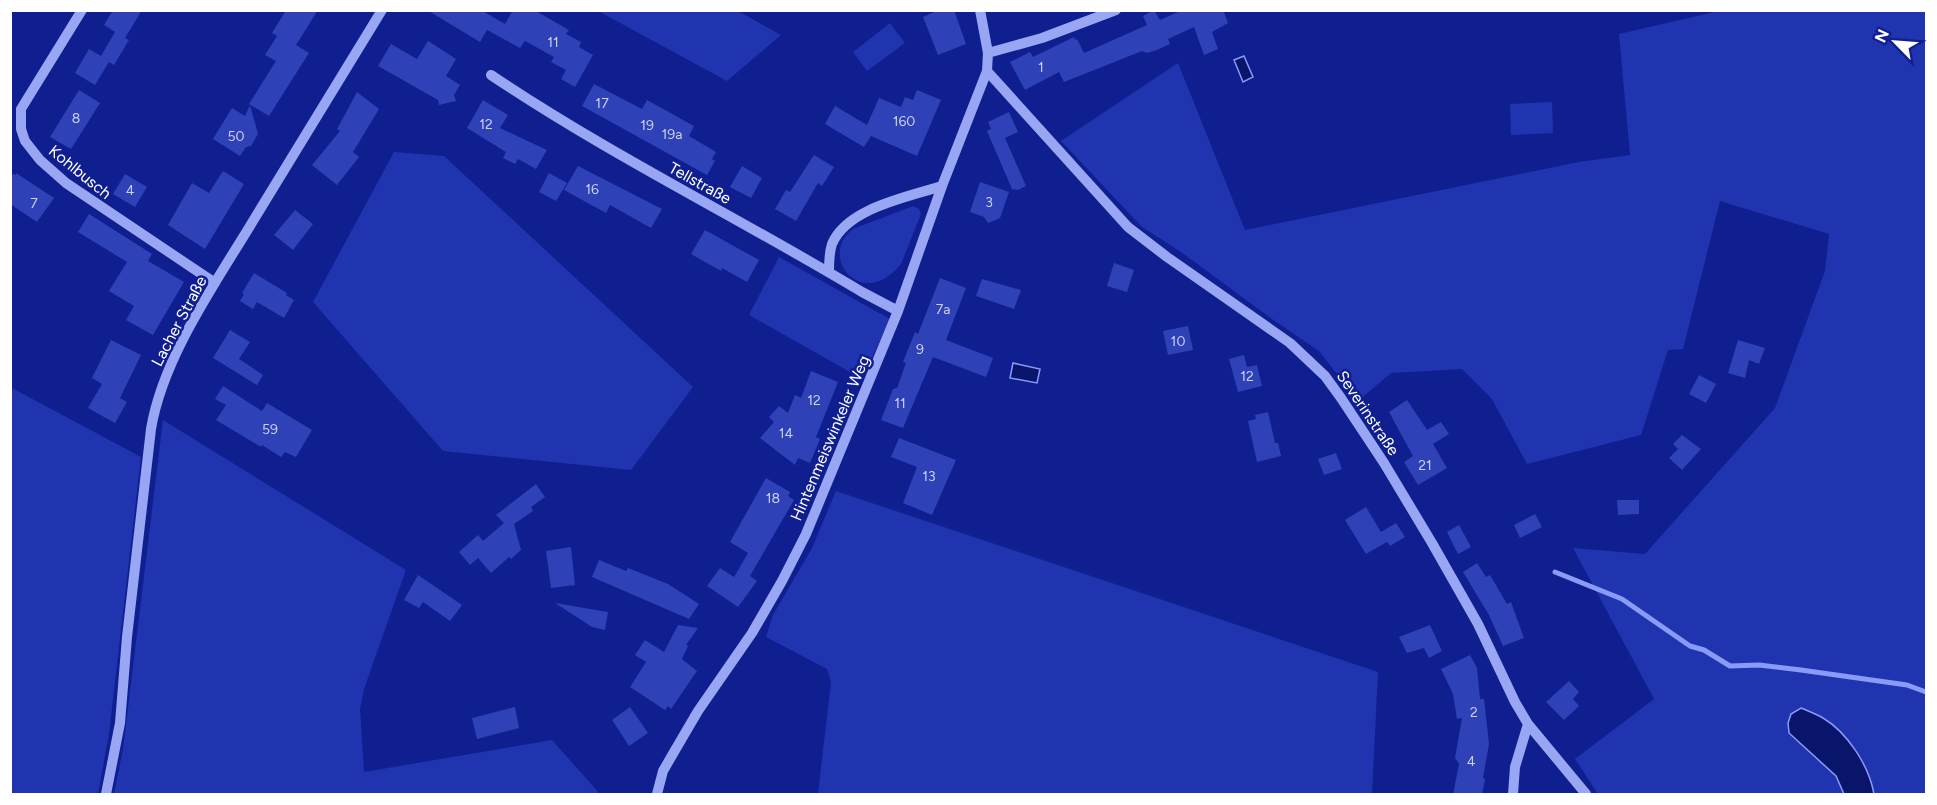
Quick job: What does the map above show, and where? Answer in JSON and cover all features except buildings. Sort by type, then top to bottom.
[{"type":"street","name":"Kohlbusch","points":[[82,10],[21,109],[21,129],[25,141],[40,159],[66,183],[215,283]]},
{"type":"street","name":"Lacher Straße","points":[[106,795],[120,723],[127,637],[154,410],[171,363],[215,283],[382,10]]},
{"type":"street","name":"Hintenmeiswinkeler Weg","points":[[657,795],[663,771],[674,752],[698,711],[752,633],[795,558],[857,414],[898,311],[942,186],[987,70],[988,53],[980,10]]},
{"type":"street","points":[[988,53],[1042,38],[1116,10]]},
{"type":"street","name":"Severinstraße","points":[[987,70],[1128,227],[1290,343],[1325,376],[1384,463],[1432,543],[1478,624],[1528,724],[1586,795]]},
{"type":"street","name":"Tellstraße","points":[[491,75],[624,158],[898,311]]},
{"type":"street","points":[[829,272],[832,244],[850,221],[876,208],[942,186]]},
{"type":"street","points":[[1513,795],[1515,767],[1528,724]]},
{"type":"shaded area","points":[[598,11],[738,11],[781,35],[727,81]]},
{"type":"shaded area","points":[[1719,11],[1926,11],[1926,794],[1598,794],[1575,759],[1654,699],[1573,548],[1645,554],[1775,408],[1825,271],[1829,234],[1720,201],[1683,349],[1668,350],[1641,435],[1527,464],[1492,399],[1462,369],[1391,373],[1358,401],[1319,351],[1181,252],[1142,227],[1061,141],[1178,63],[1245,230],[1579,162],[1630,155],[1619,34]]},
{"type":"shaded area","points":[[890,23],[905,43],[867,71],[853,52]]},
{"type":"shaded area","points":[[1244,56],[1253,77],[1243,82],[1234,60]]},
{"type":"shaded area","points":[[1552,102],[1553,133],[1511,135],[1510,104]]},
{"type":"shaded area","points":[[394,152],[444,156],[693,387],[631,470],[443,451],[313,302]]},
{"type":"shaded area","points":[[913,206],[919,209],[921,214],[901,264],[886,278],[872,283],[859,281],[848,275],[842,264],[840,252],[843,240],[853,229]]},
{"type":"shaded area","points":[[779,257],[890,319],[862,379],[749,315]]},
{"type":"shaded area","points":[[1013,363],[1040,369],[1037,383],[1010,378]]},
{"type":"shaded area","points":[[10,387],[141,457],[109,734],[98,794],[11,794]]},
{"type":"shaded area","points":[[163,420],[406,570],[364,689],[360,709],[364,772],[552,740],[600,794],[114,794],[123,749]]},
{"type":"shaded area","points":[[836,491],[1378,672],[1372,794],[818,794],[831,682],[827,669],[766,637],[773,615],[812,548]]},
{"type":"shaded area","points":[[1801,708],[1832,724],[1849,741],[1867,772],[1874,794],[1844,794],[1836,776],[1789,733],[1788,723],[1791,714]]},
{"type":"waterway","points":[[1555,572],[1622,599],[1690,646],[1704,650],[1730,666],[1759,665],[1801,670],[1907,685],[1926,692]]}]
